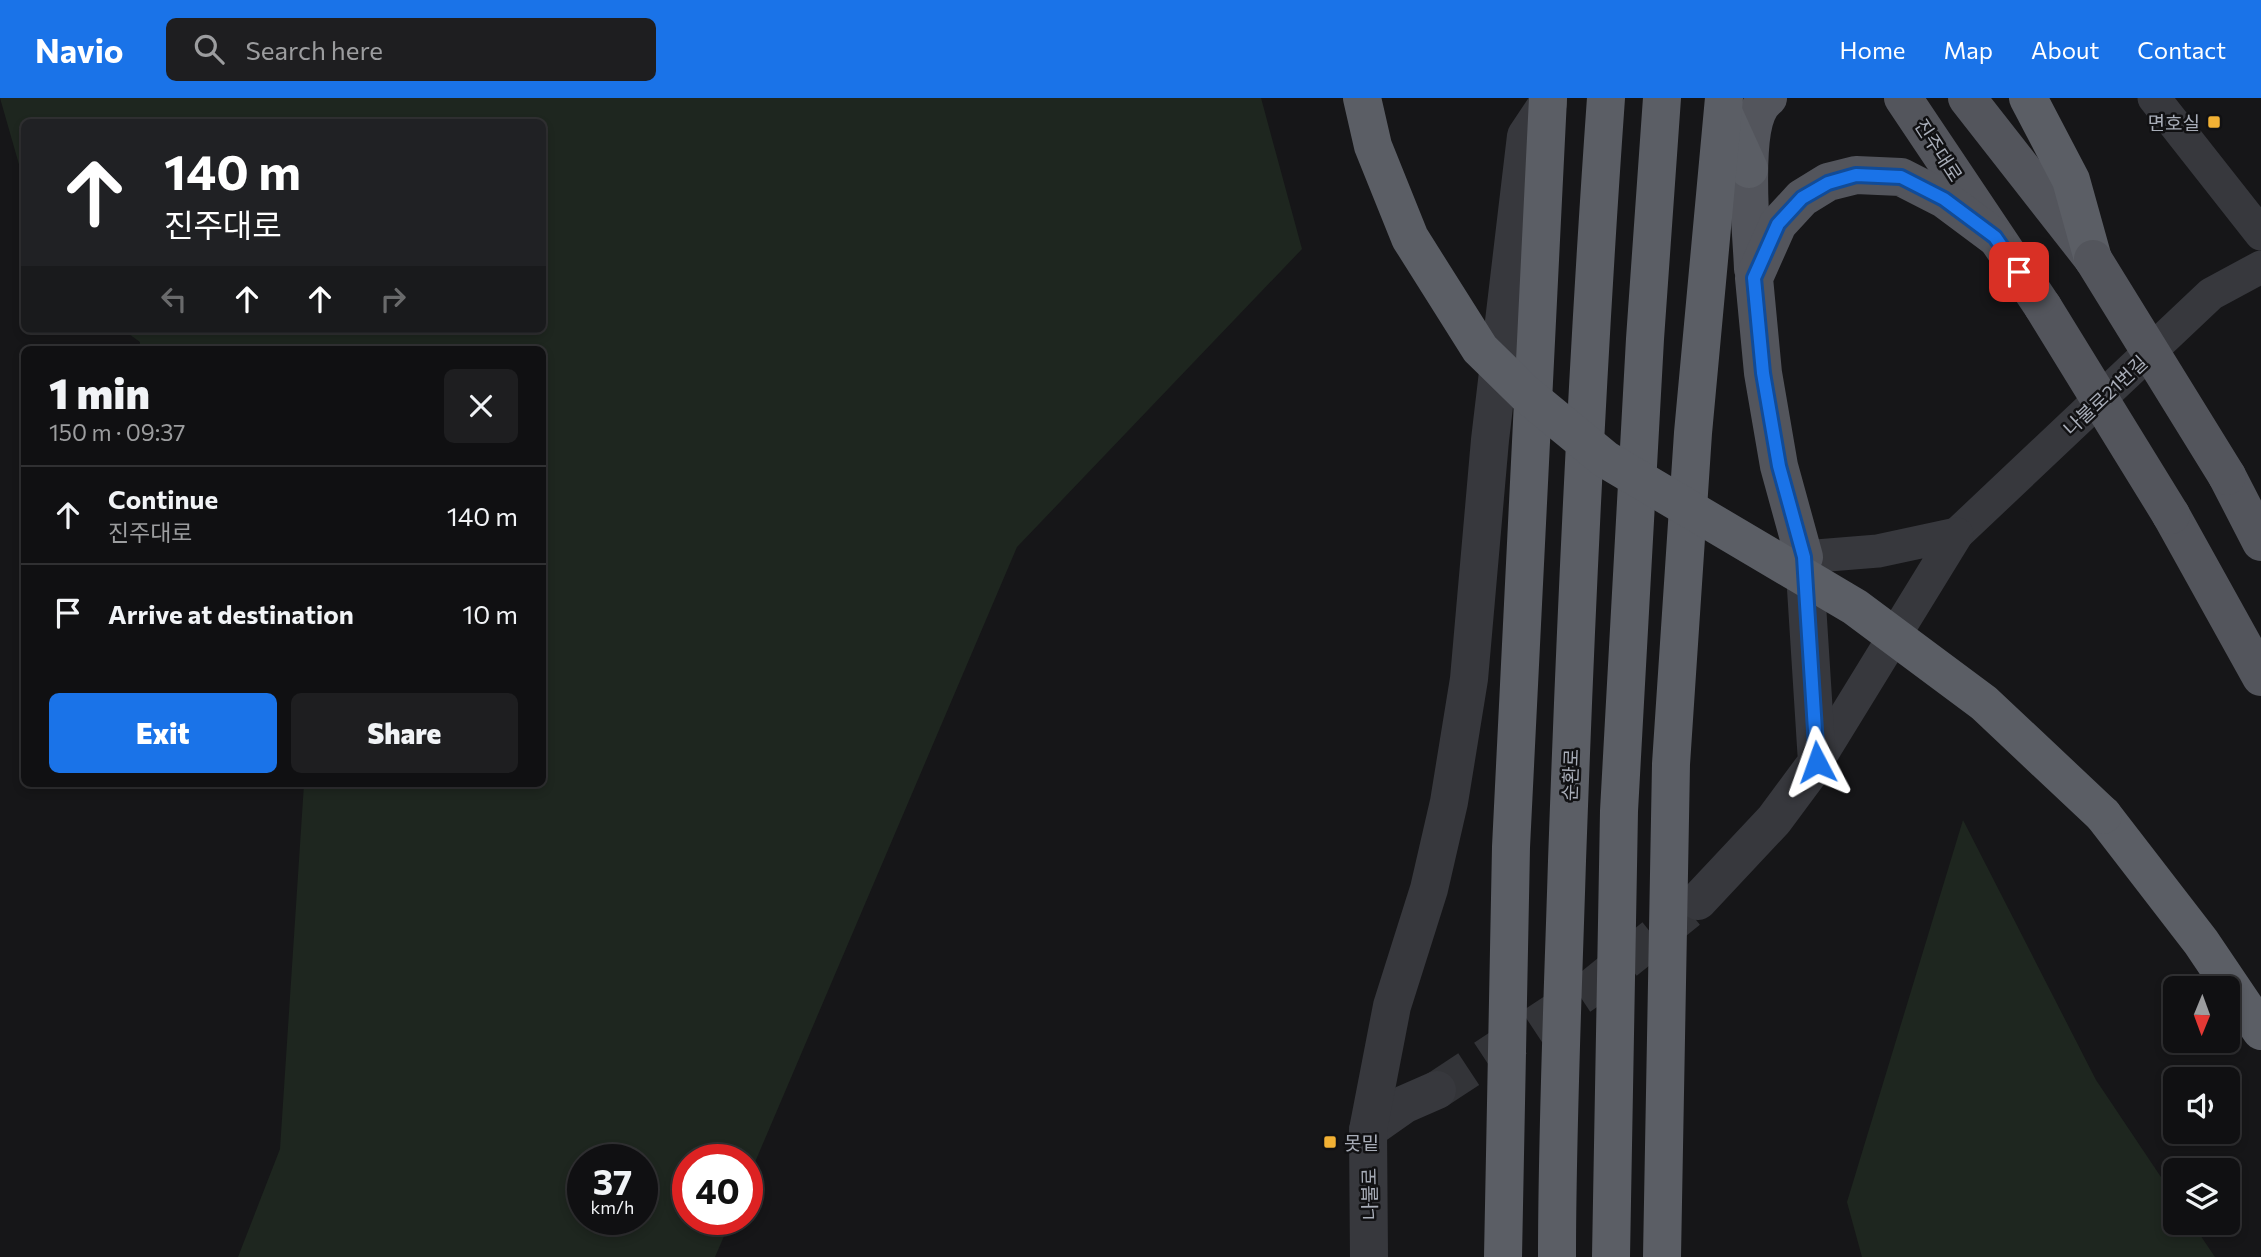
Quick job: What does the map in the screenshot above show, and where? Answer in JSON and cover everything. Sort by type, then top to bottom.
[{"type":"highway","points":[[1362,98],[1373,146],[1410,238],[1480,349],[1605,459],[1856,607],[1984,703],[2103,815],[2201,942],[2261,1031]]},
{"type":"highway","name":"순환로","points":[[1557,1257],[1557,1161],[1571,749],[1592,293],[1606,98]]},
{"type":"highway","points":[[1611,1257],[1619,811],[1645,339],[1662,98]]},
{"type":"highway","points":[[2028,98],[2071,180],[2093,259]]},
{"type":"highway","points":[[1503,1257],[1511,847],[1548,100]]},
{"type":"highway","points":[[1724,105],[1749,169]]},
{"type":"highway","points":[[1662,1257],[1671,764],[1693,433],[1724,105]]},
{"type":"main road","points":[[1768,98],[1762,102],[1752,127],[1749,169],[1754,278],[1763,373],[1777,453],[1804,557]]},
{"type":"main road","points":[[1877,98],[1910,106]]},
{"type":"main road","points":[[1966,98],[2093,259],[2227,476],[2261,542]]},
{"type":"main road","name":"진주대로","points":[[1910,106],[2043,307],[2171,514],[2261,677]]},
{"type":"main road","points":[[1754,278],[1778,224],[1802,198],[1828,183],[1856,175],[1901,177],[1944,199],[1995,237]]},
{"type":"street","points":[[2154,98],[2261,234]]},
{"type":"street","name":"나불로","points":[[1369,1257],[1368,1130],[1392,1006],[1429,889],[1449,802],[1469,679],[1490,440],[1526,136],[1548,100]]},
{"type":"street","name":"나불로21번길","points":[[1817,762],[1957,534],[2211,295],[2261,267]]},
{"type":"street","points":[[1698,901],[1774,820],[1817,762],[1804,557],[1878,551],[1957,534]]},
{"type":"street","points":[[1368,1130],[1405,1104],[1437,1090]]},
{"type":"shaded area","points":[[0,98],[1261,98],[1302,249],[1017,547],[763,1144],[672,1144],[672,1235],[725,1235],[715,1257],[238,1257],[280,1149],[304,787],[546,787],[546,346],[140,346],[140,342],[128,333],[546,333],[546,119],[21,119],[21,172]]},
{"type":"shaded area","points":[[1963,820],[2096,1080],[2163,1180],[2163,1235],[2200,1235],[2215,1257],[1862,1257],[1847,1202]]},
{"type":"tunnel","points":[[1437,1090],[1590,989],[1688,910]]},
{"type":"place","name":"면호실","points":[[2214,122]]},
{"type":"place","name":"못밑","points":[[1330,1142]]},
{"type":"route","points":[[1817,762],[1804,557],[1779,466],[1763,373],[1754,278],[1778,224],[1802,198],[1828,183],[1856,175],[1901,177],[1944,199],[1995,237],[2019,272]]}]
